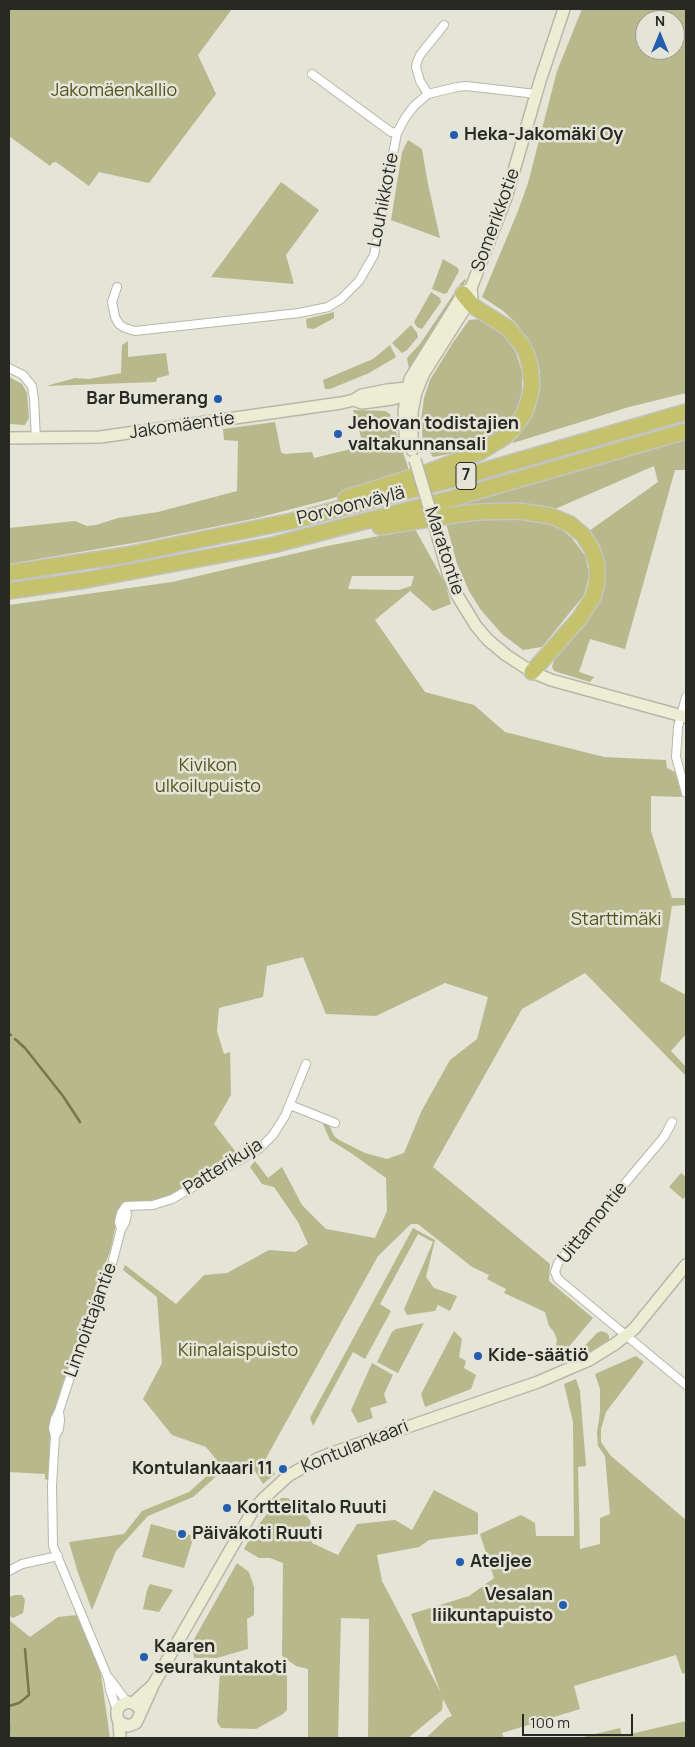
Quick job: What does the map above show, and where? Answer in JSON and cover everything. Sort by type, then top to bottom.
[{"type":"highway","points":[[243,531],[290,514],[464,459],[492,445],[513,429],[524,414],[530,396],[532,376],[527,355],[522,345],[508,328],[468,295]]},
{"type":"highway","name":"Porvoonväylä","points":[[9,573],[126,555],[292,521],[402,494],[686,412]]},
{"type":"highway","name":"Porvoonväylä","points":[[9,590],[86,580],[273,545],[436,503],[686,431]]},
{"type":"highway","points":[[273,545],[476,512],[506,510],[531,512],[563,520],[584,535],[592,549],[597,565],[597,583],[593,597],[584,611],[532,672]]},
{"type":"main road","name":"Somerikkotie","points":[[409,392],[424,373],[468,295],[506,198],[536,94],[564,9]]},
{"type":"main road","name":"Jakomäentie","points":[[9,438],[100,437],[242,418],[354,400],[362,395],[387,390],[409,392]]},
{"type":"main road","name":"Jakomäentie","points":[[354,400],[362,403],[388,399],[409,392]]},
{"type":"main road","name":"Maratontie","points":[[409,392],[404,411],[405,434],[414,455],[449,576],[466,611],[488,640],[506,656],[532,672],[570,686],[684,716]]},
{"type":"main road","name":"Maratontie","points":[[409,392],[414,455]]},
{"type":"main road","points":[[388,399],[404,411]]},
{"type":"main road","name":"Kontulankaari","points":[[134,1706],[153,1685],[252,1512],[267,1494],[291,1474],[332,1453],[561,1373],[589,1360],[634,1329],[686,1265]]},
{"type":"main road","name":"Kontulankaari","points":[[117,1710],[121,1705],[134,1706]]},
{"type":"main road","name":"Kontulankaari","points":[[126,1738],[131,1726],[138,1721],[134,1706]]},
{"type":"main road","points":[[117,1710],[120,1738]]},
{"type":"main road","points":[[119,1722],[125,1726],[131,1726]]},
{"type":"street","points":[[428,94],[420,81],[416,67],[417,62],[420,55],[444,24]]},
{"type":"street","points":[[312,74],[391,132],[397,133]]},
{"type":"street","name":"Louhikkotie","points":[[117,287],[112,302],[115,317],[119,324],[135,331],[307,312],[335,303],[359,282],[374,255],[397,133],[408,112],[428,94],[449,88],[466,86],[536,94]]},
{"type":"street","points":[[9,368],[23,375],[32,386],[36,439]]},
{"type":"street","points":[[686,697],[684,716],[678,730],[676,757],[686,793]]},
{"type":"street","name":"Patterikuja","points":[[125,1207],[165,1202],[249,1156],[258,1149],[273,1134],[290,1105],[306,1064]]},
{"type":"street","points":[[290,1105],[335,1123]]},
{"type":"street","name":"Uittamontie","points":[[672,1122],[664,1137],[558,1263],[556,1269],[558,1279],[686,1385]]},
{"type":"street","name":"Linnoittajantie","points":[[117,1710],[108,1678],[58,1554],[57,1537],[54,1530],[52,1486],[55,1436],[59,1429],[60,1420],[59,1411],[112,1264],[121,1229],[125,1223],[127,1214],[125,1207]]},
{"type":"street","points":[[9,1571],[22,1564],[58,1554]]},
{"type":"street","name":"Linnoittajantie","points":[[108,1678],[134,1706]]},
{"type":"green space","name":"Jakomäenkallio","points":[[9,9],[232,9],[198,55],[216,94],[149,183],[99,172],[89,186],[56,162],[50,166],[9,136]]},
{"type":"green space","points":[[582,9],[686,9],[686,393],[629,407],[513,443],[514,438],[530,420],[535,409],[540,391],[540,372],[529,342],[516,323],[502,310],[482,297],[528,183],[557,71]]},
{"type":"green space","points":[[408,140],[422,149],[440,238],[391,220],[402,152]]},
{"type":"green space","points":[[281,182],[319,210],[286,255],[294,284],[211,277]]},
{"type":"green space","points":[[443,259],[458,268],[459,271],[447,293],[444,294],[432,289]]},
{"type":"green space","points":[[465,279],[452,305],[411,369],[409,369],[407,358],[420,344]]},
{"type":"green space","points":[[431,292],[440,298],[441,302],[422,329],[417,327],[414,322]]},
{"type":"green space","points":[[334,312],[334,318],[314,329],[307,328],[306,319]]},
{"type":"green space","points":[[480,319],[506,337],[516,353],[522,371],[522,390],[518,407],[509,422],[489,438],[465,451],[433,457],[423,442],[421,420],[424,398],[430,380],[469,320]]},
{"type":"green space","points":[[411,325],[418,337],[402,353],[392,343]]},
{"type":"green space","points":[[128,341],[128,357],[166,353],[169,375],[157,378],[156,382],[46,386],[75,378],[89,379],[121,373],[122,345]]},
{"type":"green space","points":[[390,345],[396,357],[369,373],[330,389],[325,389],[323,380],[373,359]]},
{"type":"green space","points":[[9,377],[22,384],[27,393],[29,418],[25,425],[9,424]]},
{"type":"green space","points":[[353,410],[385,411],[390,414],[410,473],[330,499],[257,518],[145,541],[9,564],[9,528],[75,521],[87,526],[96,525],[118,518],[158,512],[237,491],[238,441],[224,440],[223,429],[275,422],[281,452],[284,454],[312,452],[314,458],[355,448],[361,437]]},
{"type":"green space","points":[[686,439],[686,470],[675,470],[625,649],[590,639],[579,672],[594,677],[590,682],[554,671],[552,667],[555,658],[553,655],[592,604],[589,531],[658,482],[654,466],[548,512],[439,514],[437,509]]},
{"type":"green space","points":[[489,517],[544,521],[559,527],[572,538],[586,557],[589,576],[584,595],[542,647],[523,650],[502,634],[481,610],[469,591],[457,564],[446,523]]},
{"type":"green space","name":"Kivikon ulkoilupuisto","points":[[415,529],[445,583],[451,604],[433,611],[410,591],[375,620],[425,692],[474,705],[505,732],[604,757],[666,760],[667,768],[675,772],[682,797],[651,796],[651,831],[672,898],[686,898],[686,905],[672,906],[660,981],[686,995],[686,1034],[671,1051],[686,1067],[686,1076],[585,973],[522,1009],[433,1167],[550,1264],[549,1281],[593,1318],[562,1355],[555,1360],[557,1340],[549,1326],[545,1312],[504,1293],[506,1289],[487,1279],[489,1275],[472,1267],[418,1224],[411,1224],[378,1256],[265,1460],[275,1474],[263,1484],[255,1471],[229,1465],[193,1497],[148,1516],[116,1551],[92,1610],[69,1542],[124,1534],[142,1511],[189,1492],[220,1464],[206,1447],[172,1435],[143,1399],[162,1363],[157,1297],[123,1270],[125,1265],[176,1304],[204,1275],[227,1273],[269,1250],[295,1252],[308,1244],[298,1222],[274,1187],[262,1184],[250,1167],[255,1161],[268,1178],[282,1167],[302,1205],[326,1229],[375,1238],[387,1211],[386,1178],[330,1140],[322,1122],[329,1125],[334,1136],[339,1140],[365,1153],[387,1159],[404,1153],[422,1110],[450,1060],[477,1039],[488,997],[445,983],[376,1016],[326,1014],[303,957],[267,966],[263,997],[219,1008],[217,1031],[224,1054],[230,1052],[231,1095],[214,1124],[239,1156],[169,1198],[151,1203],[128,1202],[121,1205],[111,1248],[55,1408],[50,1434],[48,1480],[45,1479],[45,1474],[9,1472],[9,605],[172,582],[327,546]],"holes":[[[352,576],[414,576],[411,586],[399,590],[348,589]]]},
{"type":"green space","points":[[681,1173],[686,1177],[686,1196],[683,1199],[669,1187]]},
{"type":"green space","points":[[413,1228],[435,1240],[426,1277],[434,1288],[457,1296],[450,1311],[438,1305],[435,1311],[407,1315],[404,1309],[433,1242],[418,1234],[380,1304],[391,1311],[365,1359],[353,1352],[313,1426],[310,1418]]},
{"type":"green space","points":[[424,1323],[398,1373],[377,1362],[392,1332],[396,1329]]},
{"type":"green space","points":[[454,1331],[462,1339],[459,1357],[466,1361],[464,1368],[476,1375],[471,1389],[425,1407],[421,1394]]},
{"type":"green space","points":[[601,1331],[607,1333],[609,1341],[582,1359],[577,1354]]},
{"type":"green space","points":[[636,1356],[644,1362],[606,1412],[601,1429],[601,1442],[610,1455],[686,1520],[686,1674],[682,1673],[676,1655],[574,1686],[580,1709],[502,1733],[504,1738],[426,1738],[447,1718],[452,1716],[443,1699],[442,1710],[408,1738],[368,1738],[369,1619],[341,1618],[338,1738],[308,1738],[308,1669],[296,1666],[282,1656],[283,1563],[270,1558],[259,1558],[244,1549],[266,1515],[281,1498],[288,1498],[304,1512],[311,1522],[308,1532],[312,1543],[338,1555],[357,1524],[395,1520],[412,1530],[434,1490],[478,1513],[478,1534],[429,1540],[419,1547],[377,1555],[382,1581],[441,1693],[411,1614],[469,1596],[494,1578],[480,1534],[521,1515],[535,1523],[536,1536],[574,1536],[573,1422],[564,1384],[576,1379],[580,1391],[586,1466],[578,1467],[580,1549],[600,1544],[600,1518],[610,1514],[605,1456],[598,1446],[600,1389],[595,1374]]},
{"type":"green space","points":[[372,1363],[393,1375],[384,1394],[387,1403],[370,1408],[373,1418],[358,1423],[351,1410]]},
{"type":"green space","points":[[151,1524],[194,1536],[184,1568],[142,1557]]},
{"type":"green space","points":[[237,1563],[249,1572],[254,1587],[254,1615],[247,1619],[248,1649],[217,1658],[194,1658],[192,1643]]},
{"type":"green space","points":[[150,1584],[173,1590],[159,1612],[143,1609]]},
{"type":"green space","points":[[22,1595],[25,1600],[23,1613],[13,1618],[9,1616],[9,1597]]},
{"type":"green space","points":[[77,1615],[100,1668],[110,1738],[9,1738],[9,1620],[30,1637],[58,1617]]},
{"type":"green space","points":[[248,1661],[269,1666],[287,1675],[287,1710],[256,1729],[221,1728],[217,1722],[220,1670]]},
{"type":"green space","points":[[686,1721],[686,1738],[579,1738],[620,1728],[622,1736]]},
{"type":"waterway","points":[[15,1039],[25,1048],[63,1096],[80,1122]]},
{"type":"waterway","points":[[9,1706],[19,1703],[29,1695],[25,1649]]},
{"type":"place","name":"Heka-Jakomäki Oy","points":[[454,135]]},
{"type":"place","name":"Bar Bumerang","points":[[218,399]]},
{"type":"place","name":"Jehovan todistajien valtakunnansali","points":[[338,434]]},
{"type":"place","name":"Kide-säätiö","points":[[478,1356]]},
{"type":"place","name":"Kontulankaari 11","points":[[283,1469]]},
{"type":"place","name":"Korttelitalo Ruuti","points":[[227,1508]]},
{"type":"place","name":"Päiväkoti Ruuti","points":[[182,1534]]},
{"type":"place","name":"Ateljee","points":[[460,1562]]},
{"type":"place","name":"Vesalan liikuntapuisto","points":[[563,1605]]},
{"type":"place","name":"Kaaren seurakuntakoti","points":[[144,1657]]},
{"type":"park label","name":"Starttimäki","points":[[616,920]]},
{"type":"park label","name":"Kiinalaispuisto","points":[[238,1351]]}]
